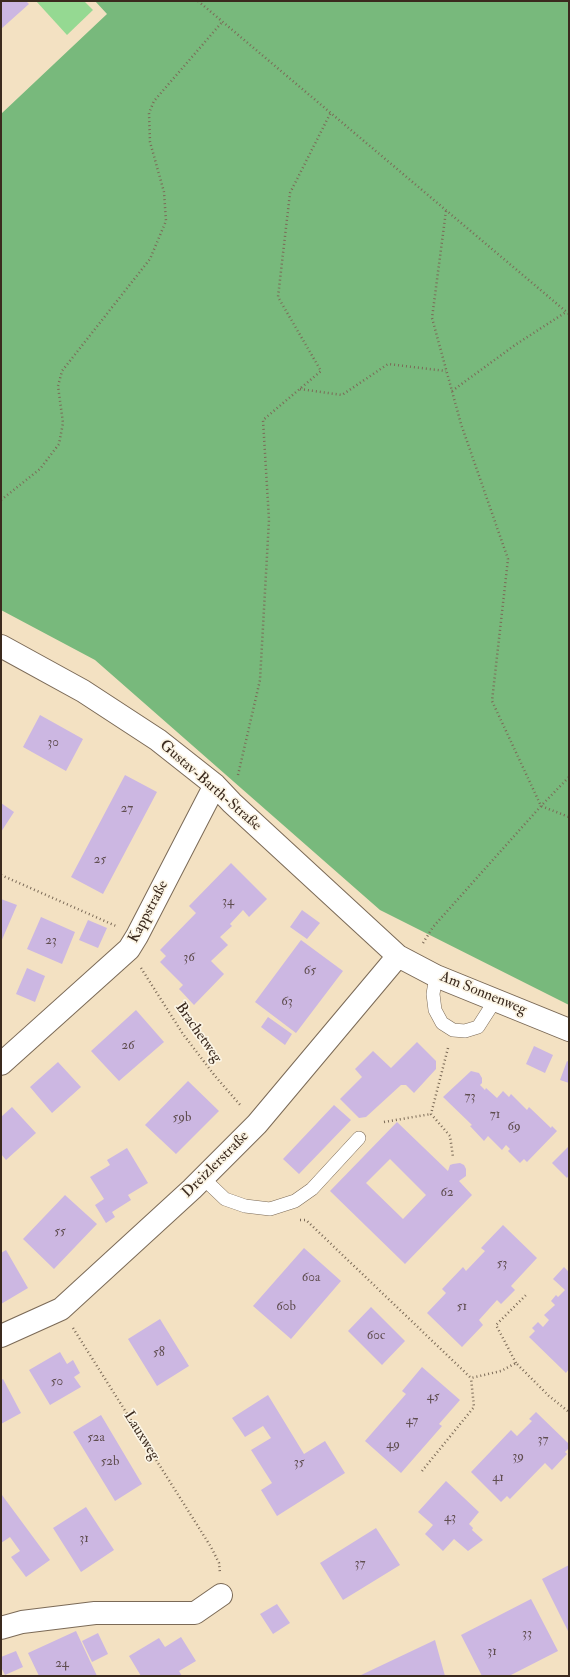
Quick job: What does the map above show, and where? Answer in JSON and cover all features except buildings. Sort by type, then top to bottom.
[{"type":"street","name":"Gustav-Barth-Straße","points":[[1,646],[83,691],[158,740],[215,785],[232,803],[404,959]]},
{"type":"street","name":"Kappstraße","points":[[1,1064],[133,942],[215,785]]},
{"type":"street","name":"Am Sonnenweg","points":[[404,959],[436,976],[569,1030]]},
{"type":"street","name":"Dreizlerstraße","points":[[1,1336],[61,1310],[204,1178],[257,1124],[404,959]]},
{"type":"street","points":[[1,1628],[22,1622],[95,1612],[196,1613],[221,1595]]},
{"type":"lane","points":[[436,976],[433,994],[435,1010],[442,1023],[453,1030],[465,1031],[478,1027],[496,1000]]},
{"type":"lane","points":[[204,1178],[225,1199],[245,1206],[270,1209],[295,1201],[312,1189],[359,1138]]},
{"type":"path","points":[[198,1],[568,313],[515,345],[452,391]]},
{"type":"path","points":[[1,500],[40,469],[59,444],[63,423],[58,386],[62,371],[150,259],[166,221],[164,192],[150,142],[149,113],[154,101],[223,21]]},
{"type":"path","points":[[232,803],[260,680],[269,520],[263,420],[321,371],[278,297],[290,193],[330,112]]},
{"type":"path","points":[[446,210],[432,318],[461,424],[508,559],[492,702],[541,806],[569,817]]},
{"type":"path","points":[[300,388],[342,395],[388,364],[446,371]]},
{"type":"path","points":[[404,959],[541,806],[569,777]]},
{"type":"path","points":[[1,875],[133,942]]},
{"type":"path","name":"Brachetweg","points":[[133,942],[183,1034],[215,1076],[257,1124]]},
{"type":"path","points":[[431,1114],[453,1030]]},
{"type":"path","points":[[384,1122],[431,1114]]},
{"type":"path","points":[[431,1114],[450,1136],[453,1157]]},
{"type":"path","points":[[298,1220],[306,1220],[471,1378],[474,1407],[422,1471]]},
{"type":"path","points":[[527,1294],[496,1325],[516,1363],[549,1396],[569,1412]]},
{"type":"path","name":"Lauxweg","points":[[61,1310],[212,1547],[219,1563]]},
{"type":"path","points":[[471,1378],[501,1371],[516,1363]]},
{"type":"green space","points":[[36,1],[84,1],[93,10],[67,35]]},
{"type":"green space","points":[[95,1],[569,1],[569,1005],[380,910],[95,660],[1,610],[1,114],[107,14]]}]
